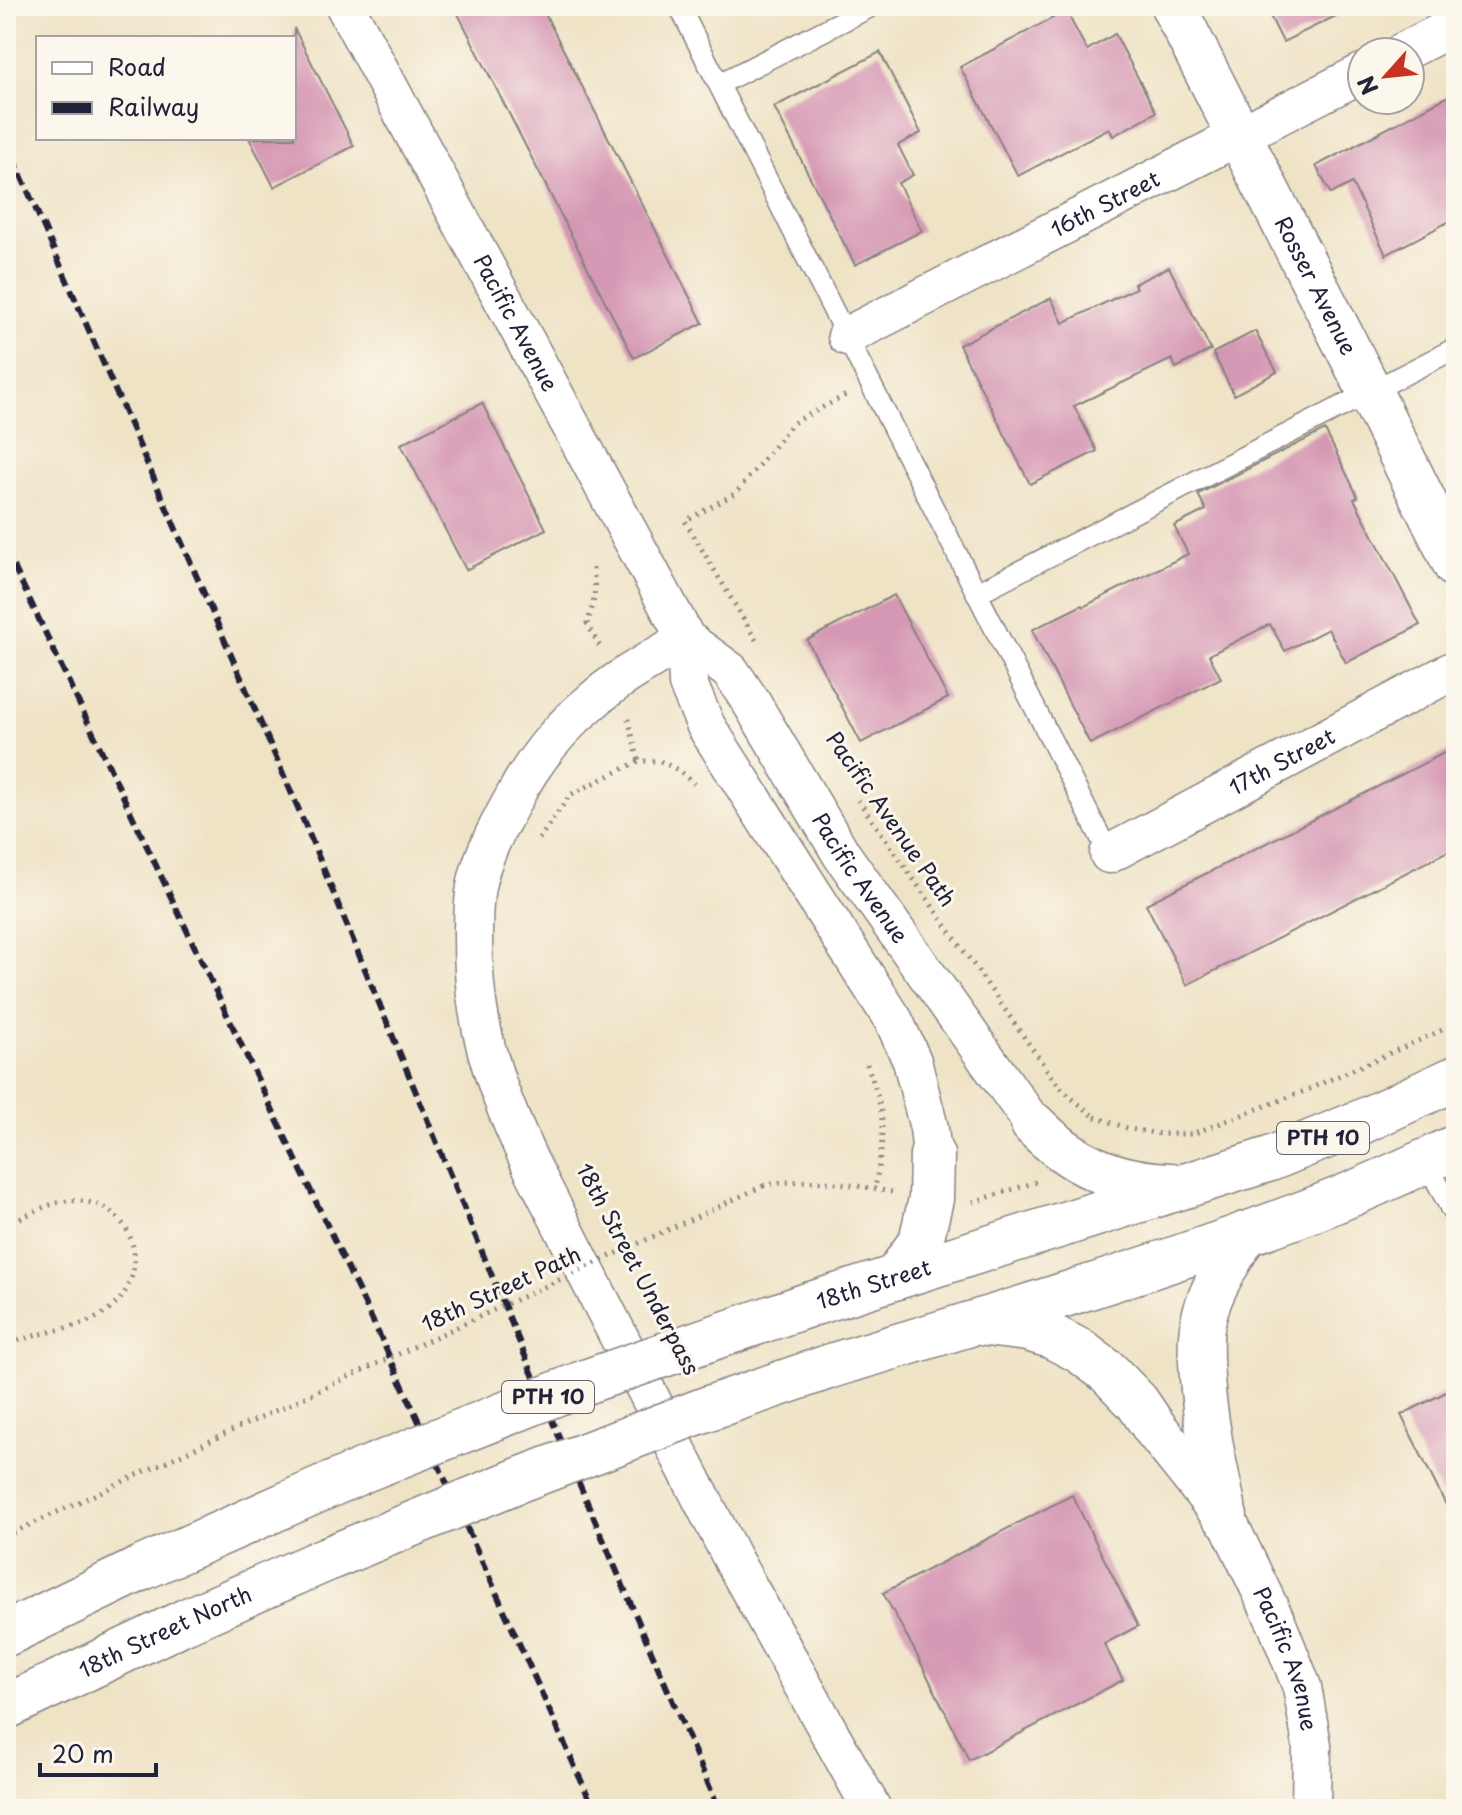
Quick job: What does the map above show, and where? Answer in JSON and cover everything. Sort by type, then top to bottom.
[{"type":"main road","name":"Rosser Avenue","points":[[1173,6],[1456,566]]},
{"type":"main road","name":"18th Street","points":[[6,1634],[142,1568],[364,1470],[588,1381],[805,1306],[1270,1159],[1361,1122],[1456,1078]]},
{"type":"main road","points":[[1033,1124],[1049,1141],[1101,1172],[1146,1184],[1186,1186]]},
{"type":"main road","name":"PTH 10","points":[[976,1323],[1245,1234],[1346,1196],[1441,1154]]},
{"type":"main road","points":[[896,1277],[921,1241],[927,1221],[932,1155]]},
{"type":"main road","points":[[1225,1516],[1205,1412],[1202,1324],[1216,1285],[1245,1234]]},
{"type":"main road","points":[[976,1323],[1027,1329],[1051,1336],[1080,1351],[1108,1372],[1137,1402],[1225,1516]]},
{"type":"main road","name":"18th Street North","points":[[6,1707],[186,1621],[327,1559],[533,1475],[709,1408],[834,1365],[976,1323]]},
{"type":"street","name":"Pacific Avenue","points":[[345,6],[686,639],[730,671],[850,865],[1033,1124]]},
{"type":"street","points":[[1426,40],[1456,25]]},
{"type":"street","name":"16th Street","points":[[847,336],[1346,81]]},
{"type":"street","name":"Pacific Avenue","points":[[686,639],[688,684],[706,726],[894,1021],[915,1072],[929,1128],[932,1155]]},
{"type":"street","points":[[686,639],[617,680],[586,705],[536,760],[517,792],[485,856],[476,887],[473,961],[478,1010],[508,1116],[531,1165],[732,1558],[872,1809]]},
{"type":"street","name":"17th Street","points":[[1109,854],[1456,669]]},
{"type":"street","name":"Pacific Avenue","points":[[1225,1516],[1277,1624],[1302,1687],[1312,1745],[1311,1809]]},
{"type":"lane","points":[[679,6],[1109,854]]},
{"type":"lane","points":[[719,84],[872,6]]},
{"type":"lane","points":[[977,593],[1456,348]]},
{"type":"lane","points":[[1441,1154],[1456,1219]]},
{"type":"path","points":[[762,649],[685,521],[736,493],[793,423],[854,391]]},
{"type":"path","points":[[534,846],[570,795],[639,761],[660,761],[680,771],[699,789]]},
{"type":"path","name":"Pacific Avenue Path","points":[[855,795],[1055,1081],[1095,1117]]},
{"type":"path","points":[[866,1060],[879,1101],[882,1125],[875,1189]]},
{"type":"path","name":"18th Street Path","points":[[6,1536],[763,1186]]},
{"type":"path","points":[[6,1226],[58,1203],[80,1201],[99,1206],[115,1216],[128,1231],[134,1246],[135,1270],[126,1293],[108,1311],[88,1321],[6,1346]]},
{"type":"path","name":"18th Street Underpass","points":[[607,1248],[615,1262]]},
{"type":"building","points":[[454,6],[541,6],[703,323],[634,358]]},
{"type":"building","points":[[1265,6],[1356,6],[1283,42]]},
{"type":"building","points":[[1066,11],[1087,50],[1115,34],[1156,112],[1113,136],[1109,128],[1018,176],[960,67]]},
{"type":"building","points":[[294,28],[354,146],[274,187],[250,140],[296,140]]},
{"type":"building","points":[[880,52],[921,133],[898,145],[913,175],[898,183],[922,231],[855,265],[774,107]]},
{"type":"building","points":[[1456,92],[1456,218],[1386,255],[1352,183],[1331,194],[1316,166],[1411,116],[1426,116],[1426,108]]},
{"type":"building","points":[[1169,267],[1211,350],[1176,368],[1172,359],[1074,406],[1097,451],[1030,484],[959,345],[1051,298],[1063,323],[1136,288],[1134,284]]},
{"type":"building","points":[[1255,331],[1277,372],[1234,395],[1213,353]]},
{"type":"building","points":[[482,403],[546,529],[466,570],[401,444]]},
{"type":"building","points":[[1325,430],[1358,497],[1354,499],[1420,625],[1346,663],[1328,629],[1285,651],[1270,624],[1209,655],[1221,678],[1090,744],[1032,630],[1188,554],[1174,526],[1206,510],[1198,494]]},
{"type":"building","points":[[894,595],[948,698],[861,743],[807,640]]},
{"type":"building","points":[[1456,747],[1456,847],[1187,985],[1146,904]]},
{"type":"building","points":[[1456,1387],[1456,1525],[1401,1415]]},
{"type":"building","points":[[1072,1495],[1138,1626],[1104,1644],[1123,1680],[969,1760],[883,1593]]},
{"type":"railway","points":[[6,141],[302,817],[545,1404],[719,1809]]},
{"type":"railway","points":[[6,550],[386,1349],[594,1809]]}]
